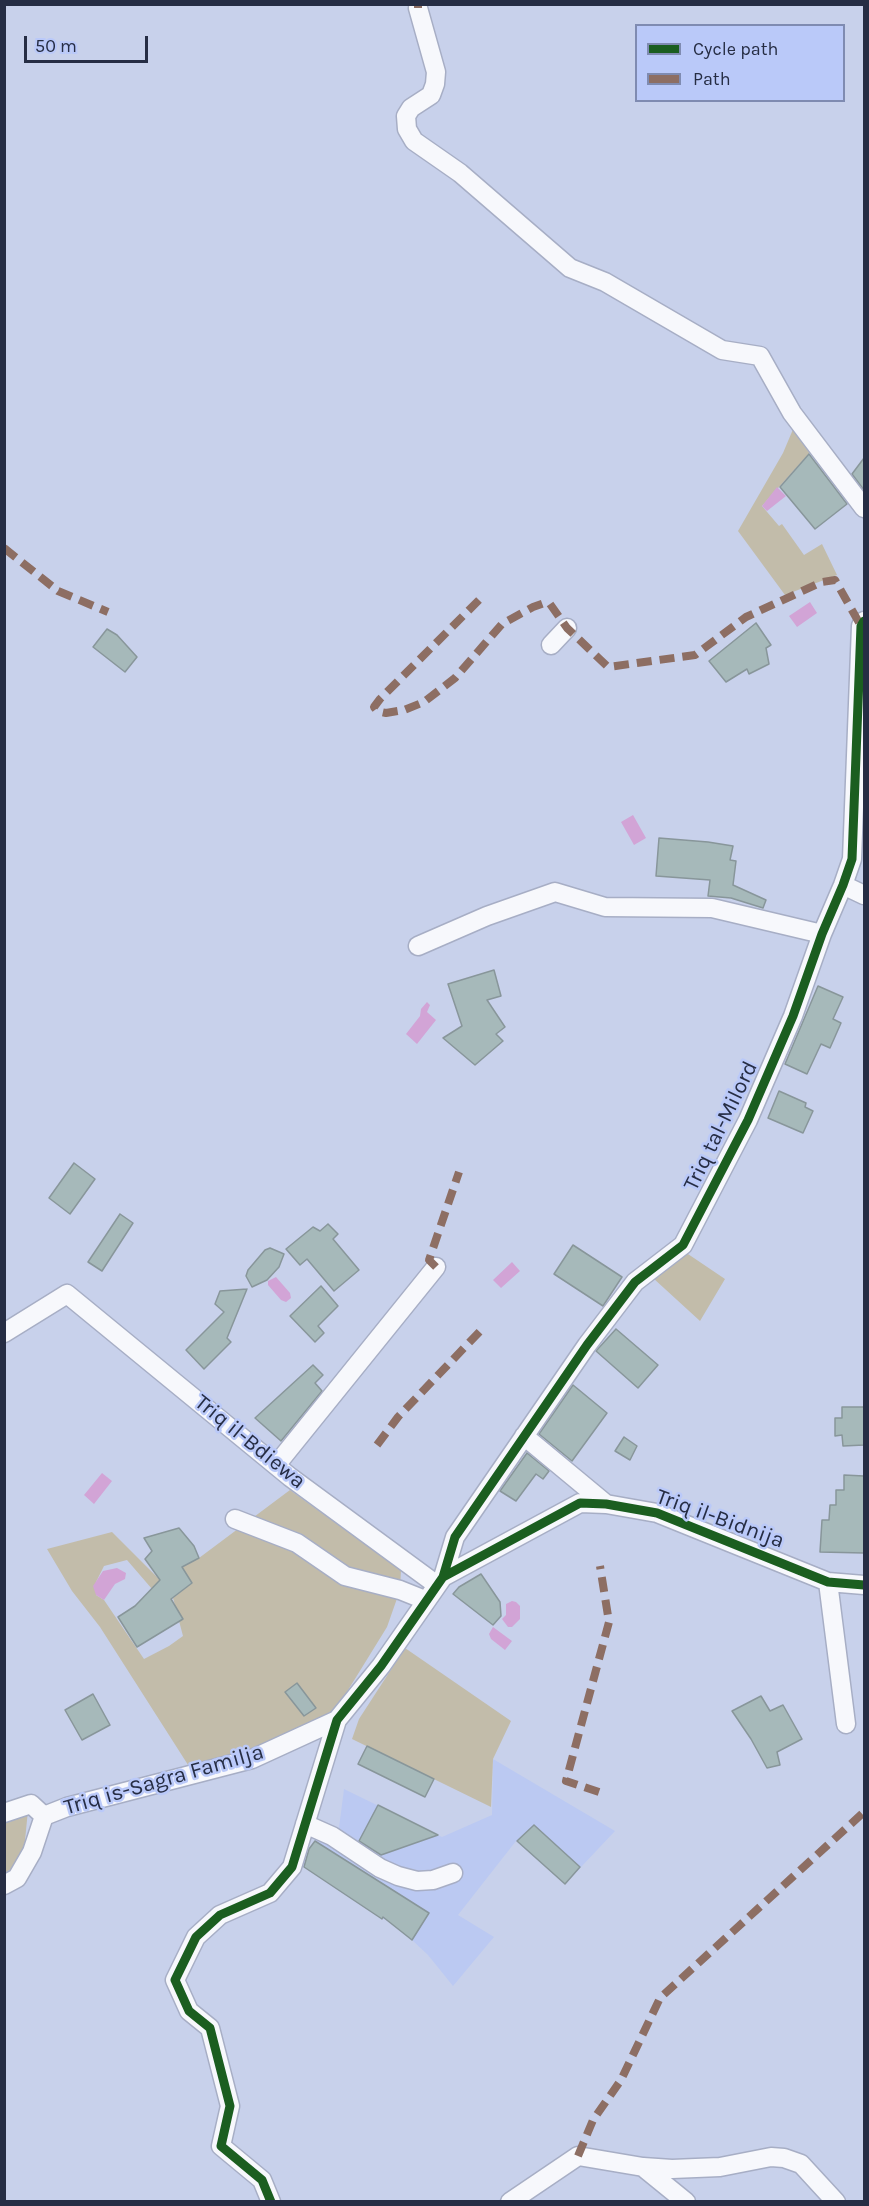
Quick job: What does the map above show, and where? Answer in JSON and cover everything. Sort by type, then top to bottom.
[{"type":"street","points":[[418,8],[436,72],[431,95],[411,108],[406,116],[407,129],[414,141],[460,173],[570,268],[605,282],[722,350],[760,356],[792,413],[864,508]]},
{"type":"street","name":"Triq tal-Milord","points":[[440,1580],[455,1536],[587,1345],[635,1282],[683,1245],[748,1120],[793,1016],[852,859],[861,626],[864,621]]},
{"type":"street","points":[[551,645],[567,628]]},
{"type":"street","points":[[843,885],[864,895]]},
{"type":"street","points":[[418,946],[487,916],[555,892],[605,907],[712,908],[822,934]]},
{"type":"street","points":[[277,1464],[436,1267]]},
{"type":"street","name":"Triq il-Bdiewa","points":[[4,1333],[67,1294],[277,1464],[290,1477],[440,1580]]},
{"type":"street","points":[[524,1436],[606,1503]]},
{"type":"street","name":"Triq il-Bidnija","points":[[440,1580],[580,1503],[606,1503],[657,1513],[828,1582],[864,1585]]},
{"type":"street","points":[[235,1519],[297,1543],[345,1576],[400,1590],[425,1600]]},
{"type":"street","name":"Triq is-Sagra Familja","points":[[4,1885],[17,1878],[32,1852],[44,1816],[67,1807],[252,1759],[337,1720],[381,1666],[440,1580]]},
{"type":"street","points":[[828,1582],[846,1724]]},
{"type":"street","points":[[272,2202],[262,2180],[222,2146],[230,2106],[210,2028],[189,2011],[175,1980],[196,1937],[220,1914],[270,1893],[292,1867],[337,1720]]},
{"type":"street","points":[[4,1813],[31,1804],[44,1816]]},
{"type":"street","points":[[305,1824],[332,1836],[381,1868],[398,1876],[417,1881],[433,1880],[453,1873]]},
{"type":"street","points":[[510,2202],[578,2156],[643,2167],[672,2169],[720,2168],[771,2157],[784,2158],[801,2164],[836,2202]]},
{"type":"street","points":[[643,2167],[686,2202]]},
{"type":"shaded area","points":[[794,427],[813,449],[762,506],[779,526],[782,524],[804,555],[822,544],[837,575],[785,595],[738,531],[783,453]]},
{"type":"shaded area","points":[[777,487],[786,496],[767,511],[762,506]]},
{"type":"shaded area","points":[[810,602],[817,613],[797,627],[789,616]]},
{"type":"shaded area","points":[[633,815],[646,838],[634,845],[621,822]]},
{"type":"shaded area","points":[[427,1002],[430,1005],[427,1012],[436,1020],[417,1044],[406,1034],[420,1016],[421,1009]]},
{"type":"shaded area","points":[[685,1252],[725,1279],[700,1321],[653,1278]]},
{"type":"shaded area","points":[[512,1262],[520,1271],[501,1288],[493,1280]]},
{"type":"shaded area","points":[[276,1277],[290,1293],[291,1298],[286,1302],[281,1300],[268,1285],[268,1281]]},
{"type":"shaded area","points":[[102,1473],[112,1481],[94,1504],[84,1495]]},
{"type":"shaded area","points":[[290,1490],[401,1570],[400,1590],[387,1627],[337,1708],[324,1719],[239,1755],[190,1768],[100,1627],[72,1591],[47,1549],[112,1532],[160,1580],[152,1589],[127,1560],[104,1566],[96,1582],[96,1595],[104,1600],[144,1659],[183,1636],[173,1598],[192,1583],[182,1567],[199,1558]]},
{"type":"shaded area","points":[[117,1568],[126,1573],[125,1579],[115,1584],[104,1600],[96,1595],[93,1586],[103,1571]]},
{"type":"shaded area","points":[[512,1601],[520,1606],[520,1619],[512,1627],[508,1627],[502,1619],[506,1615],[506,1604]]},
{"type":"shaded area","points":[[493,1627],[512,1641],[505,1650],[491,1639],[489,1634]]},
{"type":"shaded area","points":[[405,1648],[511,1721],[493,1759],[491,1807],[352,1739],[359,1719]]},
{"type":"shaded area","points":[[493,1759],[615,1831],[565,1884],[516,1841],[458,1915],[494,1937],[453,1986],[428,1955],[392,1924],[299,1864],[316,1839],[332,1836],[339,1828],[344,1789],[442,1837],[492,1815]]},
{"type":"shaded area","points":[[28,1810],[23,1861],[5,1873],[4,1815]]},
{"type":"building","points":[[809,454],[847,504],[815,529],[780,487]]},
{"type":"building","points":[[864,458],[864,490],[852,474]]},
{"type":"building","points":[[756,623],[771,645],[766,648],[769,664],[749,674],[747,669],[726,682],[709,661]]},
{"type":"building","points":[[107,629],[117,635],[137,657],[125,672],[93,647]]},
{"type":"building","points":[[659,838],[733,846],[730,860],[736,861],[733,885],[766,900],[763,908],[731,898],[708,896],[710,880],[656,876]]},
{"type":"building","points":[[494,970],[501,996],[487,1000],[505,1027],[496,1034],[503,1041],[475,1065],[443,1038],[462,1026],[448,984]]},
{"type":"building","points":[[818,986],[843,997],[833,1019],[841,1023],[830,1048],[821,1044],[807,1074],[785,1064]]},
{"type":"building","points":[[779,1091],[806,1103],[805,1107],[813,1111],[803,1133],[768,1118]]},
{"type":"building","points":[[74,1163],[95,1179],[70,1214],[49,1198]]},
{"type":"building","points":[[120,1214],[133,1223],[102,1271],[88,1262]]},
{"type":"building","points":[[328,1224],[338,1234],[333,1239],[359,1270],[334,1291],[307,1259],[300,1265],[286,1249],[313,1227],[320,1231]]},
{"type":"building","points":[[573,1245],[622,1277],[603,1306],[554,1274]]},
{"type":"building","points":[[270,1248],[284,1254],[279,1267],[267,1280],[252,1287],[246,1276],[248,1270],[265,1250]]},
{"type":"building","points":[[321,1286],[338,1306],[318,1326],[324,1333],[315,1342],[290,1316]]},
{"type":"building","points":[[247,1289],[227,1338],[231,1342],[204,1369],[186,1350],[224,1312],[215,1304],[220,1291]]},
{"type":"building","points":[[616,1329],[658,1365],[638,1388],[596,1351]]},
{"type":"building","points":[[313,1365],[323,1375],[315,1383],[322,1391],[281,1441],[255,1418]]},
{"type":"building","points":[[573,1385],[607,1413],[572,1461],[539,1434]]},
{"type":"building","points":[[842,1407],[864,1407],[864,1445],[843,1446],[842,1435],[835,1436],[835,1418],[842,1418]]},
{"type":"building","points":[[624,1437],[637,1446],[630,1460],[615,1451]]},
{"type":"building","points":[[527,1453],[549,1471],[543,1479],[536,1474],[516,1501],[500,1491]]},
{"type":"building","points":[[844,1475],[864,1476],[864,1553],[820,1552],[822,1520],[829,1520],[830,1505],[836,1505],[836,1490],[844,1490]]},
{"type":"building","points":[[179,1528],[194,1546],[199,1558],[182,1567],[192,1583],[171,1599],[183,1619],[137,1647],[118,1617],[135,1606],[160,1580],[145,1559],[152,1551],[144,1538]]},
{"type":"building","points":[[481,1574],[500,1602],[501,1616],[493,1625],[453,1594],[459,1587]]},
{"type":"building","points":[[297,1683],[316,1708],[304,1716],[285,1692]]},
{"type":"building","points":[[93,1694],[110,1725],[82,1740],[65,1710]]},
{"type":"building","points":[[761,1696],[770,1711],[783,1705],[802,1739],[777,1752],[780,1765],[767,1768],[732,1711]]},
{"type":"building","points":[[367,1746],[434,1779],[425,1797],[358,1764]]},
{"type":"building","points":[[378,1805],[438,1835],[381,1855],[359,1841]]},
{"type":"building","points":[[534,1825],[580,1867],[565,1884],[517,1841]]},
{"type":"building","points":[[315,1841],[429,1913],[412,1940],[383,1917],[382,1919],[304,1867],[309,1849]]},
{"type":"marked path","points":[[4,548],[58,591],[108,612]]},
{"type":"marked path","points":[[479,600],[380,699],[374,707],[377,711],[386,713],[404,710],[424,702],[455,678],[502,624],[544,603],[550,604],[567,628],[608,667],[695,655],[746,617],[822,582],[835,580],[861,626]]},
{"type":"marked path","points":[[436,1267],[429,1260],[459,1172]]},
{"type":"marked path","points":[[377,1445],[398,1417],[485,1326]]},
{"type":"marked path","points":[[599,1792],[566,1781],[609,1622],[600,1566]]},
{"type":"marked path","points":[[578,2156],[593,2120],[621,2080],[660,1998],[864,1812]]},
{"type":"cycle path","points":[[443,1577],[455,1537],[587,1345],[635,1282],[683,1245],[748,1120],[793,1016],[852,859],[861,626],[864,621]]},
{"type":"cycle path","points":[[271,2202],[262,2180],[221,2146],[230,2106],[210,2028],[189,2011],[175,1980],[196,1937],[220,1915],[270,1893],[292,1867],[337,1720],[381,1666],[443,1577],[580,1503],[606,1504],[657,1513],[828,1582],[864,1585]]}]
